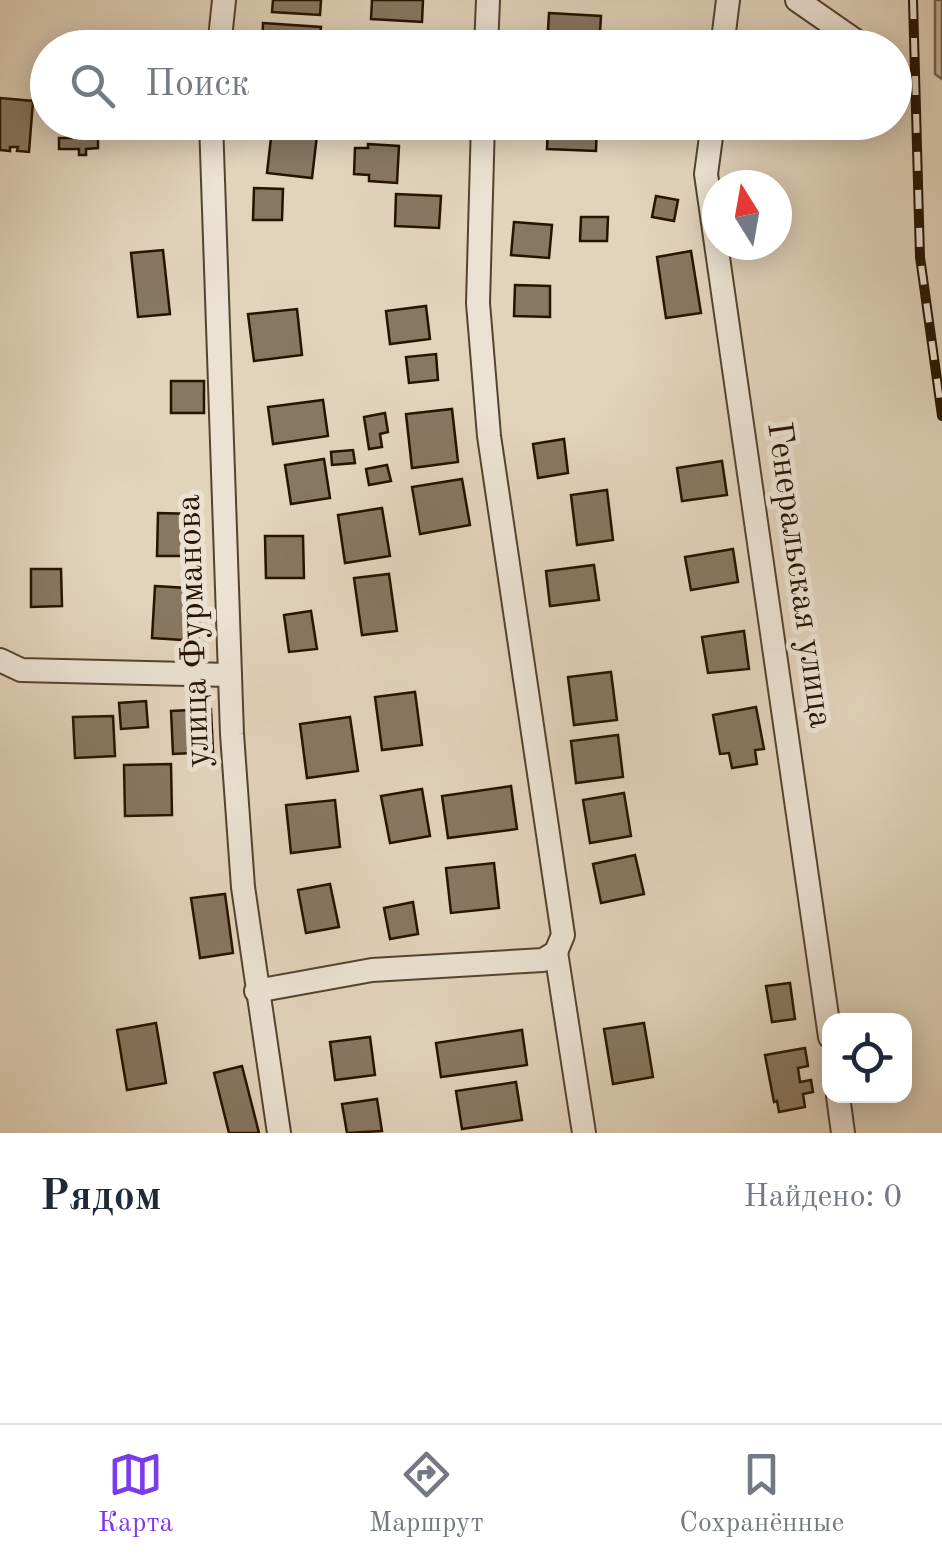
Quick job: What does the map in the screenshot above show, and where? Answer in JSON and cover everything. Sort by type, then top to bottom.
[{"type":"street","points":[[220,30],[224,0]]},
{"type":"street","points":[[487,30],[488,0]]},
{"type":"street","points":[[724,30],[728,0]]},
{"type":"street","points":[[797,0],[840,30]]},
{"type":"street","name":"улица Фурманова","points":[[212,140],[230,675],[242,887],[279,1133]]},
{"type":"street","points":[[483,140],[478,303],[488,436],[563,934],[556,952],[584,1133]]},
{"type":"street","name":"Генеральская улица","points":[[711,140],[706,174],[827,1013]]},
{"type":"street","points":[[0,660],[21,670],[230,675]]},
{"type":"street","points":[[256,991],[372,970],[520,964],[542,960],[556,952]]},
{"type":"street","points":[[839,1103],[843,1133]]},
{"type":"shaded area","points":[[935,0],[942,0],[942,79],[935,74]]},
{"type":"building","points":[[273,0],[321,0],[320,15],[272,12]]},
{"type":"building","points":[[372,0],[423,0],[422,22],[371,19]]},
{"type":"building","points":[[549,13],[601,16],[600,30],[548,30]]},
{"type":"building","points":[[263,23],[321,27],[321,30],[263,30]]},
{"type":"building","points":[[0,98],[30,101],[29,152],[17,151],[18,147],[0,150]]},
{"type":"building","points":[[59,140],[98,140],[98,148],[86,149],[86,155],[79,155],[79,149],[59,149]]},
{"type":"building","points":[[271,140],[316,140],[312,178],[267,173]]},
{"type":"building","points":[[547,140],[596,140],[596,151],[547,149]]},
{"type":"building","points":[[368,144],[399,146],[397,183],[369,181],[369,175],[354,174],[355,148],[368,148]]},
{"type":"building","points":[[254,188],[283,189],[282,220],[253,220]]},
{"type":"building","points":[[396,194],[441,196],[439,228],[395,226]]},
{"type":"building","points":[[656,196],[678,200],[674,221],[652,217]]},
{"type":"building","points":[[581,217],[608,217],[607,241],[580,241]]},
{"type":"building","points":[[514,222],[552,225],[549,258],[511,255]]},
{"type":"building","points":[[163,250],[170,314],[138,317],[131,253]]},
{"type":"building","points":[[691,251],[701,313],[666,318],[657,257]]},
{"type":"building","points":[[515,285],[550,286],[550,317],[514,316]]},
{"type":"building","points":[[426,306],[430,339],[390,344],[386,311]]},
{"type":"building","points":[[297,309],[302,355],[254,361],[248,314]]},
{"type":"building","points":[[436,354],[438,380],[409,383],[406,357]]},
{"type":"building","points":[[171,381],[204,381],[204,413],[171,413]]},
{"type":"building","points":[[323,400],[328,436],[273,444],[268,407]]},
{"type":"building","points":[[452,409],[458,462],[412,468],[406,414]]},
{"type":"building","points":[[385,413],[388,432],[380,434],[382,447],[369,449],[364,417]]},
{"type":"building","points":[[564,439],[568,473],[538,478],[533,444]]},
{"type":"building","points":[[353,450],[355,463],[332,465],[331,452]]},
{"type":"building","points":[[324,459],[330,498],[291,504],[285,465]]},
{"type":"building","points":[[722,461],[727,495],[682,501],[677,468]]},
{"type":"building","points":[[387,465],[391,481],[369,485],[366,469]]},
{"type":"building","points":[[462,479],[470,525],[420,534],[412,487]]},
{"type":"building","points":[[607,490],[613,540],[577,545],[571,495]]},
{"type":"building","points":[[382,508],[390,556],[345,563],[338,515]]},
{"type":"building","points":[[158,513],[196,514],[195,556],[157,556]]},
{"type":"building","points":[[265,536],[303,536],[304,578],[266,578]]},
{"type":"building","points":[[733,549],[738,582],[691,590],[685,557]]},
{"type":"building","points":[[594,565],[599,600],[550,606],[546,571]]},
{"type":"building","points":[[31,569],[61,569],[62,606],[31,607]]},
{"type":"building","points":[[389,574],[397,631],[362,635],[354,578]]},
{"type":"building","points":[[155,586],[187,588],[185,612],[200,613],[198,641],[152,638]]},
{"type":"building","points":[[311,611],[317,649],[289,652],[284,615]]},
{"type":"building","points":[[744,631],[749,669],[708,673],[702,637]]},
{"type":"building","points":[[611,672],[617,720],[574,725],[568,677]]},
{"type":"building","points":[[415,692],[422,745],[382,750],[375,697]]},
{"type":"building","points":[[146,701],[148,727],[121,729],[119,703]]},
{"type":"building","points":[[756,707],[764,749],[755,750],[757,764],[732,768],[729,753],[720,754],[713,715]]},
{"type":"building","points":[[211,709],[213,752],[173,754],[171,711]]},
{"type":"building","points":[[113,716],[115,756],[75,758],[73,717]]},
{"type":"building","points":[[350,717],[358,771],[307,778],[300,724]]},
{"type":"building","points":[[618,735],[623,777],[576,783],[571,741]]},
{"type":"building","points":[[171,764],[172,815],[125,816],[124,765]]},
{"type":"building","points":[[511,786],[517,829],[448,838],[442,796]]},
{"type":"building","points":[[422,789],[430,836],[390,843],[381,796]]},
{"type":"building","points":[[624,793],[631,836],[590,843],[583,800]]},
{"type":"building","points":[[335,800],[340,847],[291,853],[286,805]]},
{"type":"building","points":[[635,855],[644,894],[601,903],[593,864]]},
{"type":"building","points":[[494,863],[499,908],[451,913],[446,868]]},
{"type":"building","points":[[330,884],[339,927],[306,933],[298,890]]},
{"type":"building","points":[[225,894],[233,953],[200,958],[191,898]]},
{"type":"building","points":[[413,902],[418,934],[390,939],[384,908]]},
{"type":"building","points":[[790,983],[795,1019],[772,1022],[766,986]]},
{"type":"building","points":[[156,1023],[166,1083],[127,1090],[117,1030]]},
{"type":"building","points":[[644,1023],[653,1077],[613,1084],[604,1029]]},
{"type":"building","points":[[522,1030],[527,1065],[441,1077],[436,1043]]},
{"type":"building","points":[[370,1037],[375,1075],[335,1080],[330,1042]]},
{"type":"building","points":[[805,1048],[808,1066],[798,1068],[800,1082],[811,1080],[813,1092],[803,1094],[805,1107],[779,1112],[765,1055]]},
{"type":"building","points":[[242,1066],[259,1133],[229,1133],[214,1073]]},
{"type":"building","points":[[516,1082],[522,1120],[462,1129],[456,1091]]},
{"type":"building","points":[[377,1099],[382,1131],[347,1133],[342,1104]]},
{"type":"railway","points":[[913,0],[920,257],[942,416]]}]
